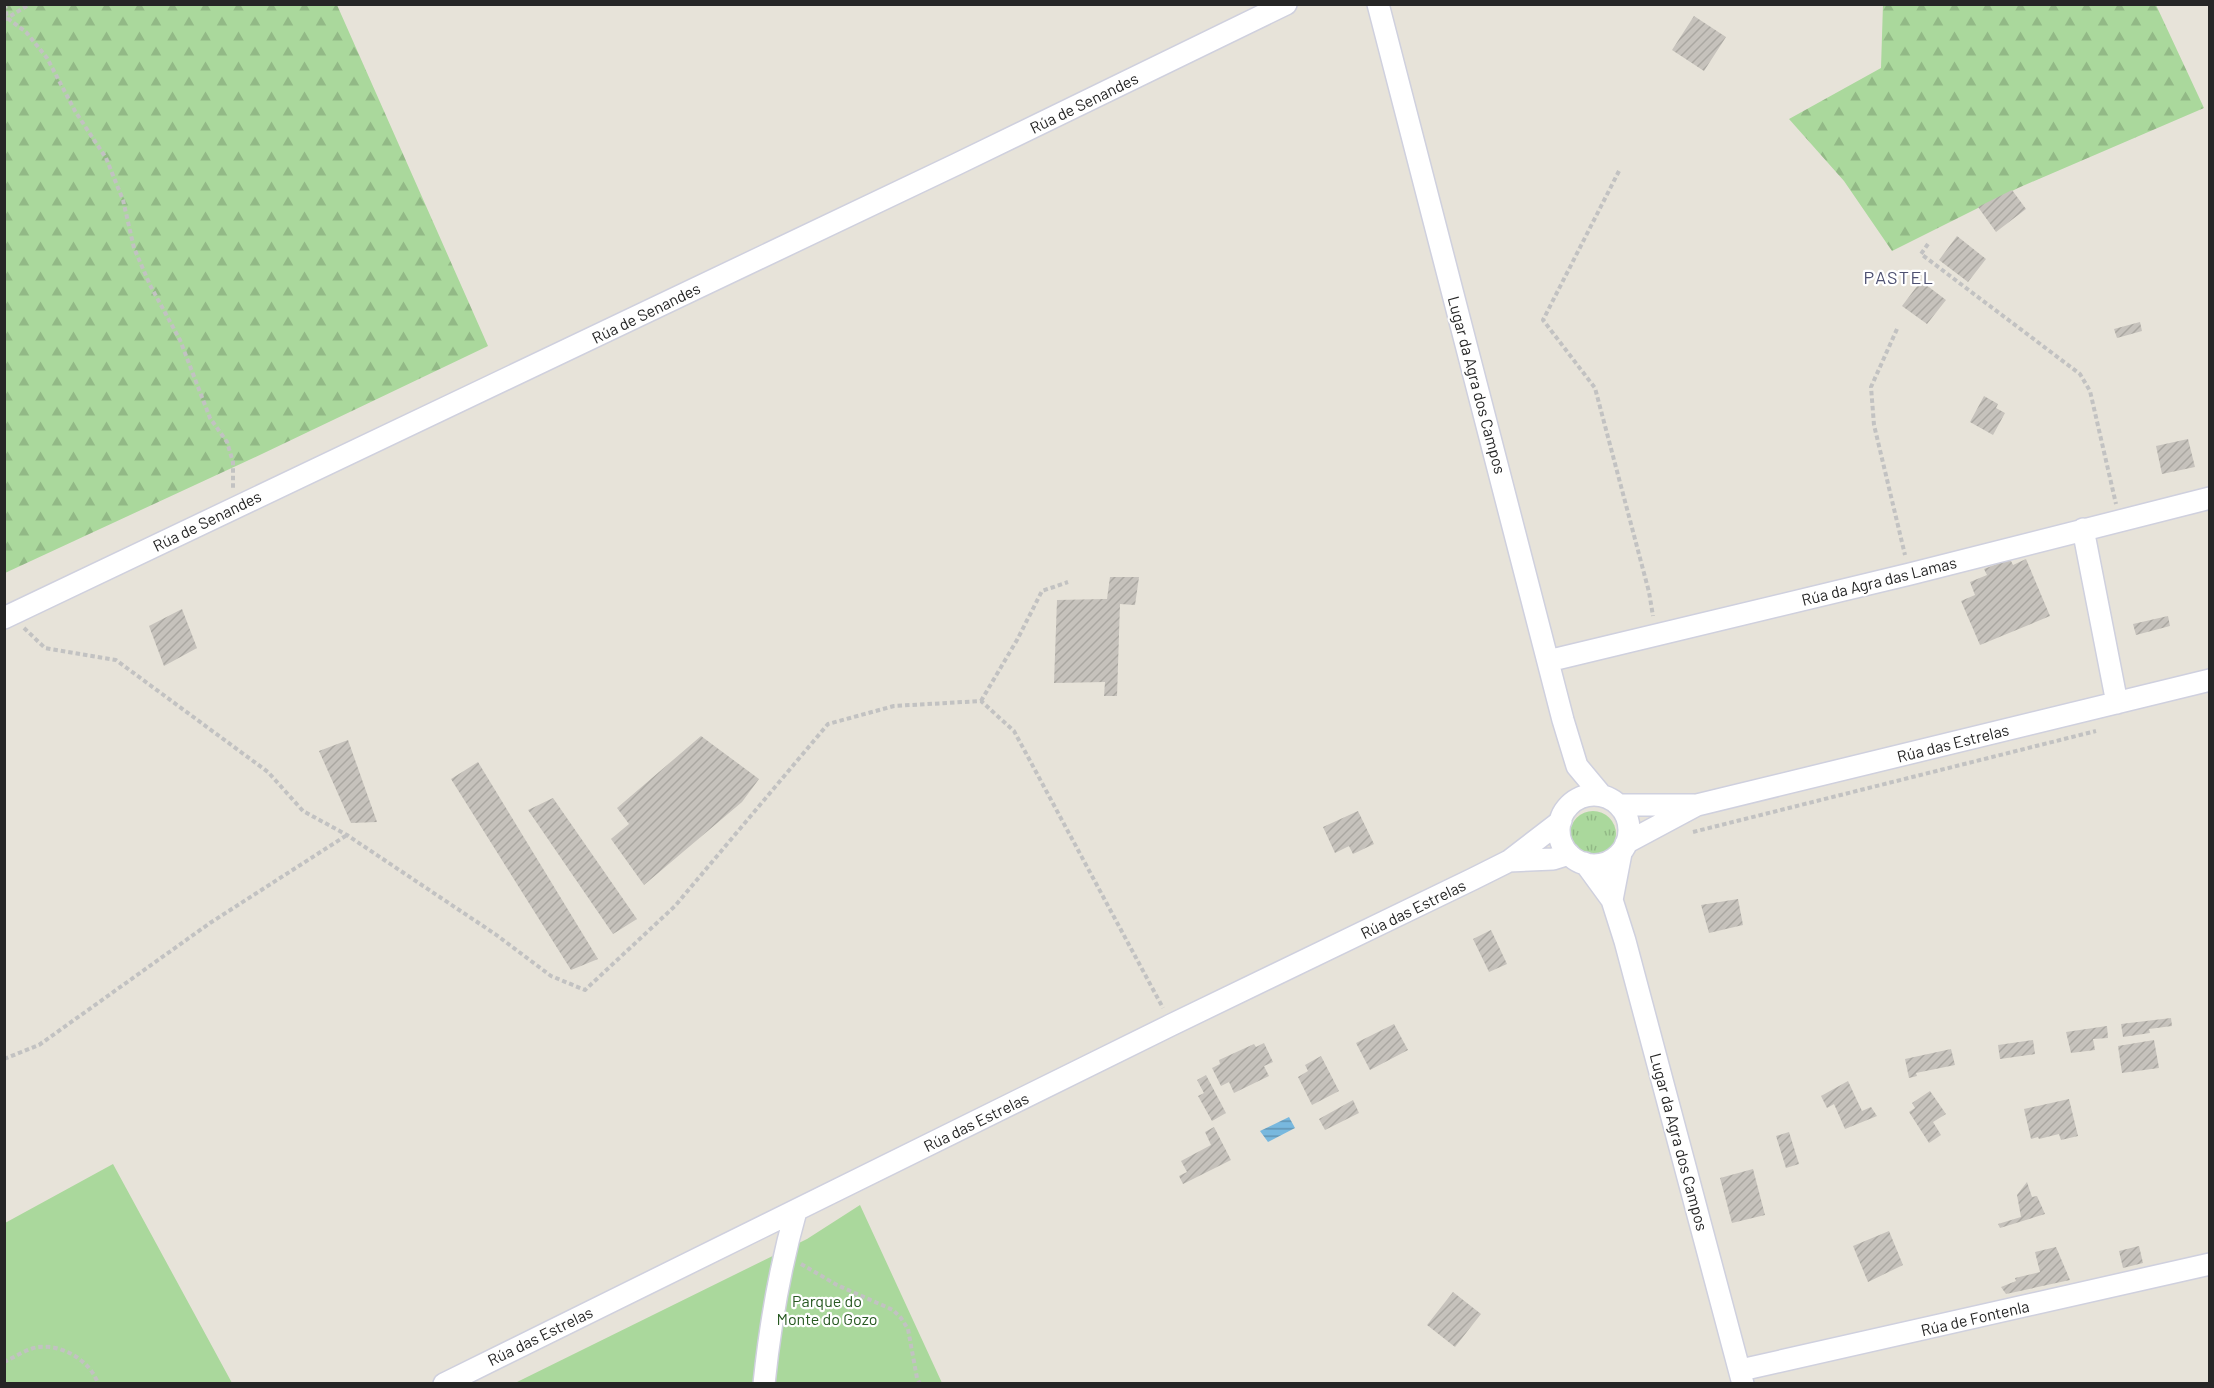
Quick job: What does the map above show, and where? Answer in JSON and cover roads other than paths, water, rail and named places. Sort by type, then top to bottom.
[{"type":"street","name":"Rúa de Senandes","points":[[4,618],[575,347],[1286,4]]},
{"type":"street","name":"Lugar da Agra dos Campos","points":[[1378,4],[1577,766],[1610,801]]},
{"type":"street","name":"Rúa da Agra das Lamas","points":[[1548,661],[1910,574],[2210,498]]},
{"type":"street","points":[[2083,529],[2117,703]]},
{"type":"street","name":"Rúa das Estrelas","points":[[1610,801],[1697,805],[2210,680]]},
{"type":"street","name":"Lugar da Agra dos Campos","points":[[1565,813],[1577,766]]},
{"type":"street","points":[[1584,797],[1610,801],[1626,817],[1629,826],[1624,848],[1604,864],[1577,859],[1561,842],[1559,830],[1565,813],[1584,797]]},
{"type":"street","name":"Rúa das Estrelas","points":[[1624,848],[1697,805]]},
{"type":"street","name":"Rúa das Estrelas","points":[[444,1383],[1509,861],[1565,813]]},
{"type":"street","name":"Lugar da Agra dos Campos","points":[[1612,900],[1624,848]]},
{"type":"street","name":"Lugar da Agra dos Campos","points":[[1577,859],[1612,900],[1742,1377]]},
{"type":"street","name":"Rúa das Estrelas","points":[[1509,861],[1577,859]]},
{"type":"street","points":[[764,1383],[768,1338],[796,1211]]},
{"type":"street","name":"Rúa de Fontenla","points":[[1742,1377],[2210,1264]]},
{"type":"water","points":[[1289,1117],[1295,1128],[1268,1142],[1260,1131]]},
{"type":"district","name":"PASTEL","points":[[1899,278]]},
{"type":"park label","name":"Parque do Monte do Gozo","points":[[827,1310]]}]
